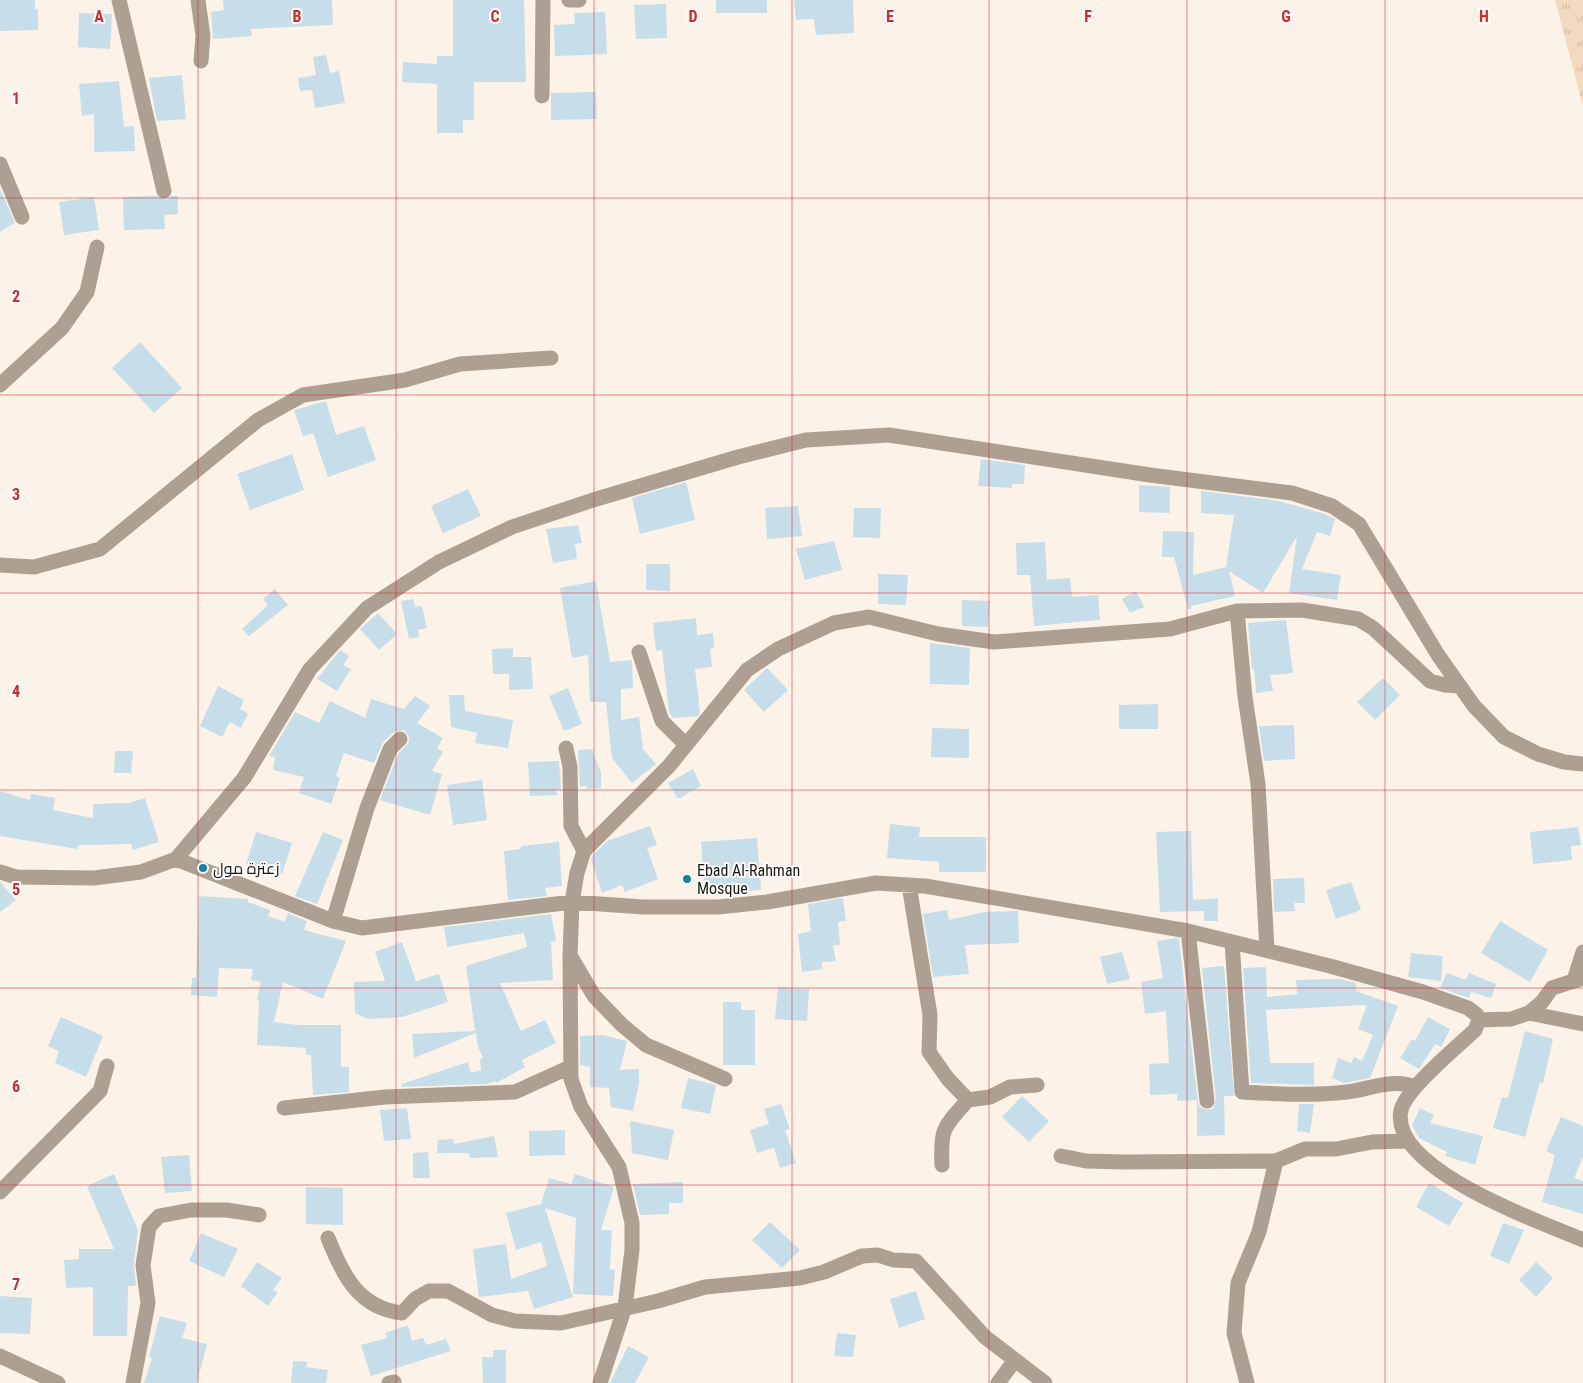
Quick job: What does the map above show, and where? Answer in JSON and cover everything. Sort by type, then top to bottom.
[{"type":"street","points":[[119,0],[164,191]]},
{"type":"street","points":[[198,0],[203,36],[201,61]]},
{"type":"street","points":[[542,96],[543,0]]},
{"type":"street","points":[[569,0],[579,0]]},
{"type":"street","points":[[0,164],[22,217]]},
{"type":"street","points":[[0,385],[62,328],[86,292],[97,247]]},
{"type":"street","points":[[0,565],[34,567],[100,549],[258,420],[303,395],[405,380],[460,364],[551,358]]},
{"type":"street","points":[[0,872],[16,877],[94,878],[141,872],[176,859],[244,778],[310,669],[367,608],[439,562],[512,527],[594,500],[738,457],[806,440],[889,435],[1292,494],[1332,506],[1359,524],[1438,654],[1474,706],[1504,736],[1538,754],[1564,762],[1583,764]]},
{"type":"street","points":[[600,1383],[624,1307],[632,1250],[632,1223],[619,1167],[581,1106],[571,1079],[570,956],[572,902],[584,851],[669,766],[746,670],[778,649],[834,623],[870,617],[938,634],[994,642],[1170,629],[1237,611],[1260,609],[1302,610],[1358,618],[1373,628],[1430,681],[1460,686]]},
{"type":"street","points":[[1237,611],[1245,697],[1258,784],[1267,950]]},
{"type":"street","points":[[639,652],[662,721],[686,745]]},
{"type":"street","points":[[333,921],[367,808],[390,749],[400,739]]},
{"type":"street","points":[[566,748],[570,767],[571,826],[584,851]]},
{"type":"street","points":[[176,859],[333,921],[362,928],[572,902],[643,906],[718,907],[767,902],[876,883],[909,885],[1188,931],[1423,992],[1468,1008],[1477,1014],[1478,1020],[1475,1030],[1415,1087],[1401,1110],[1401,1129],[1406,1141],[1425,1160],[1455,1182],[1523,1215],[1583,1240]]},
{"type":"street","points":[[909,885],[930,1015],[929,1052],[948,1079],[968,1100]]},
{"type":"street","points":[[1188,931],[1207,1101]]},
{"type":"street","points":[[1232,942],[1242,1092],[1290,1095],[1347,1092],[1403,1082],[1415,1087]]},
{"type":"street","points":[[1478,1020],[1511,1019],[1528,1013],[1542,1002],[1552,988],[1579,979],[1583,952]]},
{"type":"street","points":[[570,956],[594,996],[622,1025],[646,1045],[725,1079]]},
{"type":"street","points":[[1528,1013],[1583,1024]]},
{"type":"street","points":[[0,1192],[100,1091],[107,1066]]},
{"type":"street","points":[[284,1108],[385,1097],[515,1092],[570,1067]]},
{"type":"street","points":[[942,1165],[941,1144],[943,1128],[968,1100],[990,1096],[1010,1087],[1037,1085]]},
{"type":"street","points":[[1061,1156],[1086,1161],[1124,1162],[1276,1161],[1305,1148],[1336,1148],[1372,1142],[1406,1141]]},
{"type":"street","points":[[1247,1383],[1234,1333],[1238,1283],[1259,1232],[1276,1161]]},
{"type":"street","points":[[133,1383],[148,1303],[144,1265],[150,1227],[159,1216],[191,1210],[227,1210],[259,1214]]},
{"type":"street","points":[[328,1238],[341,1271],[367,1302],[384,1311],[402,1313],[414,1299],[429,1291],[448,1291],[492,1315],[515,1322],[561,1323],[587,1318],[624,1307],[658,1301],[705,1287],[800,1278],[824,1272],[843,1262],[862,1256],[878,1255],[893,1260],[916,1261],[985,1337],[1045,1383]]},
{"type":"street","points":[[0,1356],[58,1383]]},
{"type":"street","points":[[998,1383],[1015,1360]]},
{"type":"green space","points":[[1555,0],[1583,0],[1583,106]]},
{"type":"building","points":[[0,0],[35,0],[35,9],[38,9],[38,30],[0,31]]},
{"type":"building","points":[[223,0],[332,0],[333,25],[251,29],[252,36],[213,39],[211,12],[224,10]]},
{"type":"building","points":[[453,0],[524,0],[526,82],[474,82],[474,120],[463,120],[463,133],[437,133],[437,84],[402,82],[403,62],[437,64],[437,56],[453,56]]},
{"type":"building","points":[[716,0],[767,0],[767,13],[716,13]]},
{"type":"building","points":[[794,0],[853,0],[854,33],[816,35],[814,19],[796,20]]},
{"type":"building","points":[[666,4],[667,38],[636,39],[634,5]]},
{"type":"building","points":[[605,12],[607,54],[555,56],[554,25],[575,24],[574,13]]},
{"type":"building","points":[[79,13],[112,14],[110,49],[78,47]]},
{"type":"building","points":[[326,55],[330,73],[339,71],[345,103],[315,108],[312,90],[300,91],[298,78],[316,75],[313,57]]},
{"type":"building","points":[[182,75],[186,119],[157,121],[149,78]]},
{"type":"building","points":[[119,81],[124,127],[134,126],[135,151],[94,152],[94,114],[82,116],[79,84]]},
{"type":"building","points":[[596,92],[597,119],[551,120],[551,93]]},
{"type":"building","points":[[0,189],[15,223],[0,232]]},
{"type":"building","points":[[156,196],[166,200],[172,196],[178,196],[178,214],[164,215],[165,229],[124,230],[123,197]]},
{"type":"building","points":[[94,197],[99,230],[64,235],[59,202]]},
{"type":"building","points":[[140,342],[182,388],[154,413],[112,368]]},
{"type":"building","points":[[326,401],[336,435],[364,426],[376,460],[328,477],[313,433],[303,436],[294,410]]},
{"type":"building","points":[[292,454],[304,490],[250,510],[237,474]]},
{"type":"building","points":[[981,459],[1025,465],[1024,484],[1012,484],[1012,488],[978,486]]},
{"type":"building","points":[[686,482],[695,520],[640,534],[632,498]]},
{"type":"building","points":[[1139,485],[1170,487],[1170,513],[1139,512]]},
{"type":"building","points":[[468,489],[481,516],[443,533],[431,506]]},
{"type":"building","points":[[1201,491],[1279,501],[1325,514],[1335,519],[1330,536],[1317,532],[1302,569],[1341,575],[1337,600],[1289,593],[1297,536],[1263,593],[1229,571],[1235,596],[1191,606],[1191,609],[1188,609],[1174,557],[1162,557],[1163,531],[1194,532],[1193,575],[1226,567],[1234,515],[1201,513]]},
{"type":"building","points":[[798,506],[802,536],[767,539],[765,508]]},
{"type":"building","points":[[854,508],[881,508],[880,538],[853,537]]},
{"type":"building","points":[[578,525],[582,543],[575,544],[577,559],[553,563],[546,529]]},
{"type":"building","points":[[834,541],[842,570],[805,580],[796,549]]},
{"type":"building","points":[[1045,542],[1047,580],[1070,578],[1072,597],[1098,595],[1100,620],[1034,626],[1030,575],[1017,575],[1016,543]]},
{"type":"building","points":[[646,564],[670,564],[670,591],[646,590]]},
{"type":"building","points":[[878,574],[908,575],[906,605],[878,604]]},
{"type":"building","points":[[596,581],[610,662],[632,660],[633,688],[621,689],[621,720],[639,717],[643,749],[656,764],[632,783],[612,758],[606,702],[590,702],[588,655],[572,658],[560,588]]},
{"type":"building","points":[[275,589],[288,605],[249,636],[242,629],[268,605],[263,599]]},
{"type":"building","points":[[1136,591],[1144,607],[1130,613],[1122,599]]},
{"type":"building","points":[[413,599],[415,607],[422,606],[427,628],[418,630],[419,637],[409,639],[401,601]]},
{"type":"building","points":[[962,600],[990,601],[988,627],[962,626]]},
{"type":"building","points":[[378,613],[397,634],[379,650],[360,629]]},
{"type":"building","points":[[696,618],[697,635],[713,633],[714,648],[710,649],[712,667],[695,669],[700,713],[698,716],[673,718],[669,712],[662,650],[656,651],[653,623]]},
{"type":"building","points":[[1286,620],[1293,673],[1270,675],[1273,691],[1256,693],[1248,623]]},
{"type":"building","points":[[930,643],[970,648],[969,685],[930,684]]},
{"type":"building","points":[[513,648],[513,657],[531,657],[533,689],[509,690],[509,674],[493,674],[492,649]]},
{"type":"building","points":[[340,650],[349,656],[343,665],[351,669],[337,691],[317,679]]},
{"type":"building","points":[[767,668],[788,690],[764,712],[744,690]]},
{"type":"building","points":[[1383,678],[1400,695],[1375,720],[1357,702]]},
{"type":"building","points":[[218,686],[244,700],[240,709],[248,714],[241,728],[230,722],[222,737],[200,726]]},
{"type":"building","points":[[568,688],[582,724],[564,731],[549,696]]},
{"type":"building","points":[[449,695],[464,695],[465,711],[513,720],[508,748],[475,743],[477,733],[451,727]]},
{"type":"building","points":[[415,696],[430,706],[417,723],[443,738],[437,748],[443,752],[432,771],[442,774],[430,815],[380,800],[398,754],[409,742],[409,736],[403,730],[394,732],[383,742],[374,763],[344,753],[336,776],[340,778],[331,804],[299,793],[304,777],[273,770],[275,757],[269,756],[295,712],[319,723],[330,701],[365,718],[371,699],[404,709]]},
{"type":"building","points":[[1158,704],[1158,729],[1119,729],[1119,705]]},
{"type":"building","points":[[1294,725],[1295,759],[1264,761],[1259,726]]},
{"type":"building","points":[[932,728],[969,729],[969,758],[931,757]]},
{"type":"building","points":[[592,749],[601,773],[601,788],[587,789],[587,786],[580,787],[578,750]]},
{"type":"building","points":[[115,751],[133,751],[131,773],[114,773]]},
{"type":"building","points":[[559,761],[561,789],[556,790],[557,795],[530,796],[528,762]]},
{"type":"building","points":[[693,769],[701,786],[678,799],[668,783]]},
{"type":"building","points":[[482,780],[487,820],[453,825],[447,785]]},
{"type":"building","points":[[0,791],[30,800],[31,794],[55,798],[53,810],[93,818],[93,804],[128,803],[145,798],[159,842],[133,850],[131,844],[78,845],[77,849],[0,836]]},
{"type":"building","points":[[890,824],[920,827],[919,837],[986,837],[986,872],[939,872],[939,862],[887,858]]},
{"type":"building","points":[[650,826],[657,845],[647,848],[658,879],[625,892],[622,885],[602,893],[591,860],[592,856],[607,841]]},
{"type":"building","points":[[1578,827],[1581,845],[1571,846],[1572,860],[1533,864],[1530,832]]},
{"type":"building","points":[[1191,831],[1193,900],[1218,898],[1218,921],[1204,921],[1204,911],[1160,912],[1156,832]]},
{"type":"building","points":[[256,832],[292,843],[282,874],[246,864]]},
{"type":"building","points":[[323,832],[343,840],[317,904],[295,896]]},
{"type":"building","points":[[757,838],[761,890],[705,894],[701,842]]},
{"type":"building","points":[[559,842],[562,886],[545,888],[547,896],[508,900],[504,851],[521,849],[521,846]]},
{"type":"building","points":[[1304,878],[1305,903],[1294,903],[1295,911],[1274,912],[1273,879]]},
{"type":"building","points":[[0,882],[16,900],[0,912]]},
{"type":"building","points":[[1351,882],[1361,910],[1336,919],[1326,890]]},
{"type":"building","points":[[199,896],[248,899],[248,902],[270,910],[268,916],[285,922],[288,913],[307,921],[304,930],[346,941],[323,999],[283,982],[274,1022],[298,1025],[341,1025],[341,1067],[349,1067],[349,1092],[313,1095],[311,1055],[306,1055],[306,1048],[257,1045],[259,1001],[257,1000],[261,982],[251,980],[253,969],[219,968],[217,997],[191,995],[192,978],[196,978]]},
{"type":"building","points":[[843,898],[846,921],[838,922],[840,945],[833,946],[836,961],[822,962],[822,969],[802,972],[798,934],[811,931],[808,904]]},
{"type":"building","points":[[947,910],[949,920],[984,912],[1018,911],[1019,943],[965,945],[969,974],[933,977],[923,914]]},
{"type":"building","points":[[551,914],[556,941],[551,942],[553,980],[500,983],[521,1031],[545,1020],[556,1043],[522,1060],[525,1067],[496,1083],[496,1081],[487,1084],[402,1087],[401,1084],[468,1062],[471,1073],[481,1070],[480,1059],[483,1058],[478,1047],[476,1033],[414,1058],[412,1034],[475,1031],[466,966],[527,947],[524,933],[447,947],[444,927]]},
{"type":"building","points":[[1500,921],[1548,950],[1530,982],[1481,953]]},
{"type":"building","points":[[1179,939],[1198,1102],[1200,1107],[1208,1110],[1213,1108],[1216,1100],[1202,968],[1224,966],[1234,1096],[1224,1096],[1225,1135],[1197,1136],[1197,1100],[1177,1101],[1177,1094],[1150,1095],[1149,1064],[1169,1063],[1166,1011],[1145,1014],[1141,982],[1163,978],[1157,941]]},
{"type":"building","points":[[402,942],[416,981],[439,974],[448,1002],[402,1017],[368,1019],[355,1013],[354,982],[385,981],[375,952]]},
{"type":"building","points":[[1122,952],[1130,979],[1107,984],[1100,957]]},
{"type":"building","points":[[1411,953],[1443,956],[1441,981],[1408,977]]},
{"type":"building","points":[[1266,967],[1267,997],[1297,994],[1296,980],[1340,979],[1356,983],[1356,991],[1398,1006],[1370,1078],[1344,1083],[1332,1078],[1338,1058],[1351,1063],[1354,1057],[1362,1061],[1373,1035],[1358,1029],[1367,1005],[1266,1010],[1270,1063],[1314,1063],[1314,1085],[1251,1083],[1243,968]]},
{"type":"building","points":[[1447,973],[1466,980],[1469,973],[1496,984],[1491,998],[1471,992],[1469,998],[1440,988]]},
{"type":"building","points":[[778,987],[809,989],[807,1021],[775,1019]]},
{"type":"building","points":[[723,1002],[741,1002],[741,1010],[755,1010],[755,1065],[723,1065]]},
{"type":"building","points":[[61,1017],[103,1036],[86,1077],[55,1063],[59,1051],[48,1046]]},
{"type":"building","points":[[1428,1017],[1450,1029],[1441,1047],[1435,1044],[1419,1069],[1400,1058],[1412,1039],[1415,1041]]},
{"type":"building","points":[[1525,1031],[1553,1039],[1543,1083],[1540,1082],[1525,1137],[1493,1128],[1502,1097],[1508,1098]]},
{"type":"building","points":[[602,1035],[627,1041],[620,1070],[639,1069],[639,1083],[633,1111],[611,1107],[609,1088],[590,1087],[590,1067],[580,1065],[580,1036]]},
{"type":"building","points":[[688,1078],[716,1085],[710,1114],[681,1108]]},
{"type":"building","points":[[1022,1096],[1049,1121],[1029,1142],[1002,1117]]},
{"type":"building","points":[[781,1104],[790,1129],[785,1130],[796,1163],[780,1168],[774,1148],[757,1153],[750,1130],[769,1124],[764,1109]]},
{"type":"building","points":[[1299,1104],[1314,1104],[1310,1133],[1297,1131]]},
{"type":"building","points":[[407,1108],[411,1139],[384,1141],[380,1110]]},
{"type":"building","points":[[1420,1108],[1434,1115],[1430,1123],[1483,1136],[1475,1165],[1445,1156],[1447,1152],[1419,1138],[1412,1125]]},
{"type":"building","points":[[1561,1117],[1583,1126],[1583,1157],[1574,1178],[1583,1181],[1583,1214],[1542,1202],[1555,1155],[1546,1151]]},
{"type":"building","points":[[630,1121],[674,1130],[668,1160],[632,1153]]},
{"type":"building","points":[[565,1130],[565,1155],[529,1156],[529,1131]]},
{"type":"building","points":[[494,1136],[498,1157],[470,1158],[469,1153],[437,1153],[438,1140],[453,1139],[454,1144]]},
{"type":"building","points":[[428,1152],[430,1178],[413,1178],[413,1153]]},
{"type":"building","points":[[189,1155],[192,1191],[165,1193],[161,1157]]},
{"type":"building","points":[[114,1174],[138,1230],[134,1264],[136,1286],[128,1286],[127,1336],[93,1336],[93,1287],[66,1288],[64,1260],[79,1259],[79,1249],[114,1249],[87,1186]]},
{"type":"building","points":[[575,1174],[614,1187],[601,1230],[612,1230],[610,1269],[615,1270],[613,1296],[573,1294],[576,1218],[545,1208],[573,1297],[534,1309],[528,1291],[479,1297],[473,1249],[506,1244],[511,1279],[547,1266],[541,1242],[516,1250],[506,1213],[541,1204],[549,1178],[571,1184]]},
{"type":"building","points":[[683,1182],[683,1203],[669,1203],[669,1214],[640,1215],[633,1184]]},
{"type":"building","points":[[1429,1183],[1463,1203],[1449,1226],[1416,1207]]},
{"type":"building","points":[[306,1187],[343,1188],[343,1225],[306,1224]]},
{"type":"building","points":[[770,1222],[800,1250],[782,1268],[752,1240]]},
{"type":"building","points":[[1503,1223],[1524,1230],[1509,1264],[1490,1256]]},
{"type":"building","points":[[201,1233],[238,1249],[224,1277],[189,1261]]},
{"type":"building","points":[[257,1262],[282,1278],[273,1290],[278,1292],[268,1306],[241,1286]]},
{"type":"building","points":[[1536,1262],[1553,1278],[1536,1297],[1519,1280]]},
{"type":"building","points":[[916,1291],[925,1319],[899,1328],[890,1299]]},
{"type":"building","points":[[0,1296],[32,1298],[30,1334],[0,1333]]},
{"type":"building","points":[[160,1316],[187,1323],[182,1338],[207,1344],[197,1383],[144,1383],[152,1358],[149,1357]]},
{"type":"building","points":[[408,1325],[412,1341],[423,1338],[426,1345],[446,1339],[451,1351],[371,1376],[361,1345],[387,1338],[385,1333]]},
{"type":"building","points":[[837,1333],[856,1335],[853,1357],[834,1356]]},
{"type":"building","points":[[628,1346],[649,1357],[635,1383],[610,1383]]},
{"type":"building","points":[[493,1350],[506,1350],[506,1383],[483,1383],[482,1357],[493,1357]]},
{"type":"building","points":[[293,1361],[308,1362],[306,1367],[328,1370],[326,1383],[291,1383]]},
{"type":"place","name":"زعترة مول","points":[[203,868]]},
{"type":"place","name":"Ebad Al-Rahman Mosque","points":[[687,879]]}]
